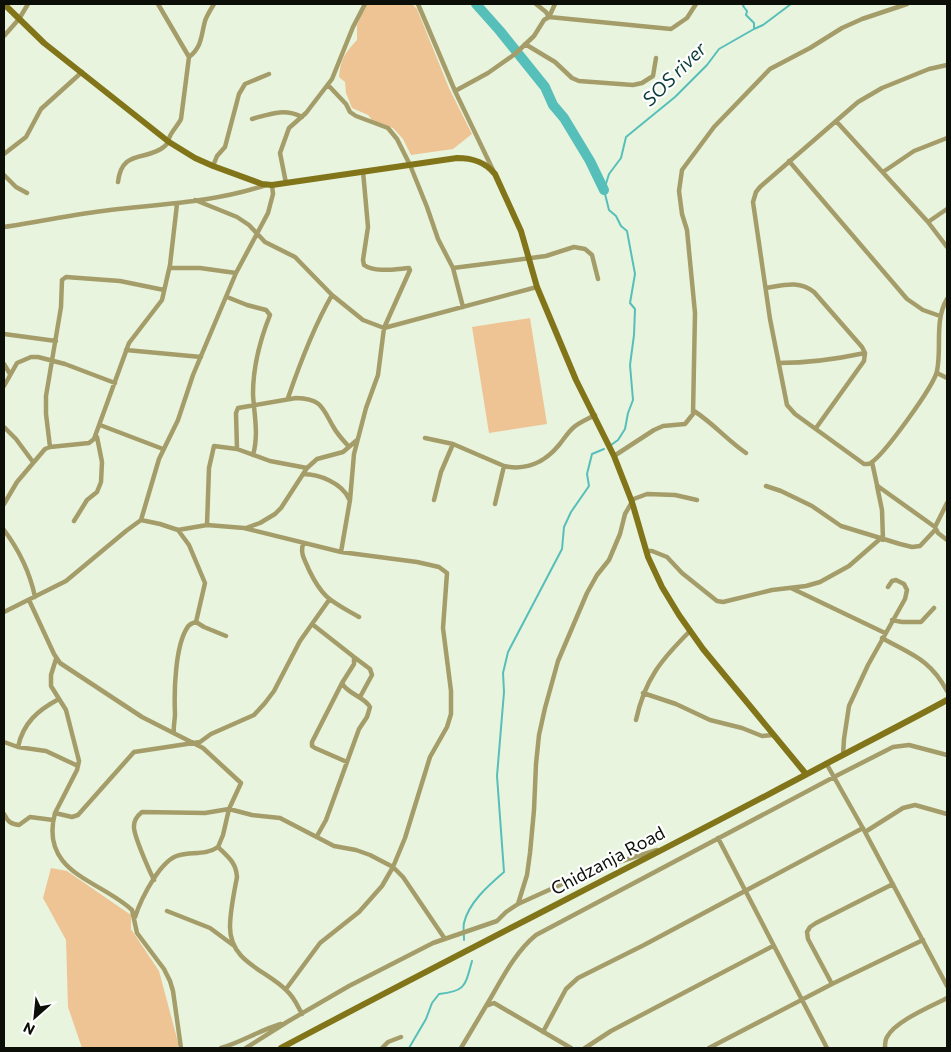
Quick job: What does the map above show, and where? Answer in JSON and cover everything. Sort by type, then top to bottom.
[{"type":"street","points":[[4,4],[44,43],[169,142],[195,158],[213,166],[270,185]]},
{"type":"street","points":[[4,36],[19,20],[28,4]]},
{"type":"street","points":[[118,182],[120,170],[128,161],[157,152],[169,142],[170,136],[181,119],[189,57],[158,4]]},
{"type":"street","points":[[189,57],[196,52],[200,45],[205,21],[214,4]]},
{"type":"street","points":[[286,183],[280,153],[289,128],[302,117],[336,73],[353,27],[365,4]]},
{"type":"street","points":[[418,4],[455,91],[521,231],[537,287],[576,380],[614,456],[632,501],[646,551],[662,587],[690,631],[772,735],[806,774]]},
{"type":"street","points":[[536,4],[549,17]]},
{"type":"street","points":[[455,91],[488,73],[515,54],[534,36],[544,20],[549,17],[555,4]]},
{"type":"street","points":[[549,17],[671,29],[687,18],[696,4]]},
{"type":"street","points":[[614,456],[654,430],[664,426],[685,424],[692,418],[694,411],[695,314],[687,230],[680,202],[682,170],[714,127],[770,69],[862,18],[907,4]]},
{"type":"street","points":[[525,44],[555,62],[572,78],[586,82],[638,85],[653,76],[656,58]]},
{"type":"street","points":[[947,65],[929,69],[882,88],[858,102],[760,187],[753,202],[770,319],[787,405],[795,414],[861,462],[868,464],[872,462],[906,422],[925,395],[937,373],[940,316],[947,299]]},
{"type":"street","points":[[4,154],[26,137],[41,110],[82,72]]},
{"type":"street","points":[[213,166],[217,156],[225,147],[239,94],[245,84],[269,74]]},
{"type":"street","points":[[328,85],[346,104],[350,112],[388,128],[397,139],[410,165],[438,238],[453,268],[463,307]]},
{"type":"street","points":[[252,118],[281,111],[293,112],[302,117]]},
{"type":"street","points":[[836,121],[928,222],[947,247]]},
{"type":"street","points":[[883,172],[914,151],[947,138]]},
{"type":"street","points":[[4,227],[112,210],[177,204],[270,185],[466,158],[480,161],[495,174]]},
{"type":"street","points":[[789,161],[908,299],[923,310],[940,316]]},
{"type":"street","points":[[341,552],[350,500],[352,466],[366,408],[378,375],[384,328],[410,270],[409,268],[368,268],[364,265],[363,260],[368,227],[363,171]]},
{"type":"street","points":[[4,175],[16,188],[27,193]]},
{"type":"street","points":[[4,612],[66,581],[141,520],[163,449],[178,420],[201,357],[236,273],[258,235],[270,208],[273,194],[270,185]]},
{"type":"street","points":[[195,200],[238,218],[249,225],[271,245],[295,257],[332,295],[363,320],[384,328],[537,287]]},
{"type":"street","points":[[4,504],[17,482],[45,449],[50,446],[88,443],[94,439],[116,383],[126,350],[133,337],[160,305],[170,268],[177,204]]},
{"type":"street","points":[[928,222],[947,209]]},
{"type":"street","points":[[453,268],[546,256],[574,247],[585,249],[594,258],[598,279]]},
{"type":"street","points":[[170,268],[200,268],[236,273]]},
{"type":"street","points":[[50,446],[46,405],[61,307],[61,283],[64,278],[120,281],[164,290]]},
{"type":"street","points":[[766,288],[791,284],[806,285],[862,347],[865,353],[864,361],[816,428]]},
{"type":"street","points":[[288,398],[301,359],[322,312],[332,295]]},
{"type":"street","points":[[227,296],[270,313],[261,338],[255,369],[254,404],[257,439],[253,455]]},
{"type":"street","points":[[4,334],[56,341]]},
{"type":"street","points":[[126,350],[201,357]]},
{"type":"street","points":[[779,363],[804,363],[865,353]]},
{"type":"street","points":[[4,386],[17,363],[31,357],[52,360],[116,383]]},
{"type":"street","points":[[4,364],[10,374]]},
{"type":"street","points":[[937,373],[947,378]]},
{"type":"street","points":[[237,449],[236,410],[240,406],[288,398],[304,398],[321,405],[335,429],[349,447]]},
{"type":"street","points":[[694,411],[711,422],[727,439],[746,453]]},
{"type":"street","points":[[424,438],[453,444],[504,466],[526,467],[540,462],[553,452],[574,427],[595,416]]},
{"type":"street","points":[[100,425],[163,449]]},
{"type":"street","points":[[4,427],[16,439],[33,462]]},
{"type":"street","points":[[74,521],[87,500],[97,492],[101,482],[102,462],[97,433]]},
{"type":"street","points":[[244,528],[260,523],[275,514],[307,468],[317,459],[335,455],[358,439]]},
{"type":"street","points":[[434,500],[441,472],[453,444]]},
{"type":"street","points":[[207,525],[209,468],[212,447],[216,445],[237,449],[270,461],[307,468]]},
{"type":"street","points":[[646,551],[652,551],[667,557],[682,573],[720,602],[772,590],[820,582],[842,571],[881,539],[882,510],[872,462]]},
{"type":"street","points":[[495,504],[504,466]]},
{"type":"street","points":[[303,474],[328,480],[345,492],[350,500]]},
{"type":"street","points":[[876,485],[947,540]]},
{"type":"street","points":[[766,486],[812,506],[842,526],[881,539],[916,547],[923,543],[935,529],[947,503]]},
{"type":"street","points":[[518,904],[527,875],[539,735],[545,708],[558,661],[587,594],[597,575],[609,560],[620,534],[625,514],[632,501],[646,494],[675,495],[697,500]]},
{"type":"street","points":[[141,520],[178,530],[207,525],[244,528],[341,552],[417,562],[444,570],[448,577],[443,628],[451,691],[450,720],[430,757],[410,824],[393,867],[382,886],[359,912],[315,948],[286,989]]},
{"type":"street","points":[[4,530],[23,562],[35,597]]},
{"type":"street","points":[[178,530],[189,545],[205,583],[196,622]]},
{"type":"street","points":[[303,544],[303,557],[318,587],[329,600],[359,617]]},
{"type":"street","points":[[843,755],[850,706],[868,665],[900,608],[907,590],[904,584],[896,580],[892,581],[888,587]]},
{"type":"street","points":[[790,588],[885,633]]},
{"type":"street","points":[[29,600],[56,659],[60,663],[130,709],[203,748],[240,782],[229,809],[224,835],[218,847],[207,852],[172,857],[164,865],[143,897],[135,917]]},
{"type":"street","points":[[55,813],[72,817],[78,815],[134,752],[200,742],[211,734],[254,715],[274,691],[289,660],[329,600]]},
{"type":"street","points":[[892,620],[921,622],[934,608]]},
{"type":"street","points":[[174,734],[173,700],[183,635],[191,623],[196,622],[226,636]]},
{"type":"street","points":[[312,624],[370,669],[372,675],[360,697]]},
{"type":"street","points":[[636,720],[643,693],[656,668],[690,631]]},
{"type":"street","points":[[882,638],[925,662],[936,674],[947,692]]},
{"type":"street","points":[[347,762],[314,748],[312,742],[327,709],[354,664],[354,658]]},
{"type":"street","points":[[56,659],[51,675],[51,686],[66,710],[76,748],[78,766],[55,813],[53,820],[54,845],[62,860],[71,870],[132,910],[137,933],[164,969],[170,981],[181,1048]]},
{"type":"street","points":[[317,836],[326,820],[359,729],[367,717],[370,707],[368,702],[344,687],[342,683]]},
{"type":"street","points":[[643,693],[676,704],[710,720],[742,728],[762,736],[772,735]]},
{"type":"street","points":[[18,747],[20,735],[36,713],[59,699]]},
{"type":"street","name":"Chidzanja Road","points":[[281,1048],[947,700]]},
{"type":"street","points":[[4,742],[18,747],[46,751],[78,766]]},
{"type":"street","points":[[461,1048],[517,955],[536,934],[893,747],[909,745],[947,755]]},
{"type":"street","points":[[826,763],[947,986]]},
{"type":"street","points":[[543,1032],[566,990],[574,981],[903,808],[915,805],[947,814]]},
{"type":"street","points":[[154,880],[134,834],[134,824],[137,816],[142,812],[205,813],[229,809],[252,815],[280,818],[338,848],[356,850],[393,867],[403,877],[445,939]]},
{"type":"street","points":[[4,814],[9,822],[19,825],[30,817],[53,820]]},
{"type":"street","points":[[718,838],[772,946],[827,1048]]},
{"type":"street","points":[[218,847],[234,862],[237,869],[238,877],[230,928],[234,946]]},
{"type":"street","points":[[246,1048],[357,982],[433,943],[496,921],[518,904],[593,870],[627,858],[665,848]]},
{"type":"street","points":[[832,984],[808,939],[807,932],[816,923],[893,884]]},
{"type":"street","points":[[167,911],[210,928],[234,946],[255,968],[286,989],[302,1014]]},
{"type":"street","points":[[709,1048],[832,984],[923,940]]},
{"type":"street","points":[[585,1048],[611,1031],[772,946]]},
{"type":"street","points":[[885,1048],[887,1037],[895,1028],[911,1017],[947,998]]},
{"type":"street","points":[[486,1006],[494,1003],[571,1048]]},
{"type":"street","points":[[221,1048],[235,1044],[267,1028],[287,1022]]},
{"type":"street","points":[[382,1048],[388,1042],[401,1037]]},
{"type":"shaded area","points":[[366,4],[412,4],[417,9],[449,88],[472,134],[453,149],[411,155],[403,139],[393,128],[373,121],[368,115],[352,108],[346,93],[345,82],[339,77],[342,61],[357,40],[357,25]]},
{"type":"shaded area","points":[[530,318],[547,424],[489,433],[472,327]]},
{"type":"shaded area","points":[[51,868],[67,871],[131,915],[131,929],[159,971],[179,1046],[176,1048],[82,1048],[68,1007],[66,940],[43,898]]},
{"type":"waterway","points":[[476,4],[545,87],[553,105],[564,118],[590,161],[604,190]]},
{"type":"waterway","points":[[744,4],[743,6],[747,11],[746,15],[754,23],[754,29]]},
{"type":"waterway","name":"SOS river","points":[[611,445],[618,440],[625,429],[633,400],[630,365],[635,309],[630,303],[635,274],[627,231],[609,210],[604,190],[609,174],[621,158],[626,137],[675,97],[707,65],[719,49],[763,25],[791,4]]},
{"type":"waterway","points":[[464,940],[464,923],[470,908],[492,882],[504,872],[497,776],[504,692],[503,673],[508,652],[562,549],[564,527],[571,512],[589,486],[587,474],[592,454],[604,449]]},
{"type":"waterway","points":[[409,1048],[426,1019],[432,1003],[439,994],[455,991],[463,986],[472,961]]}]
